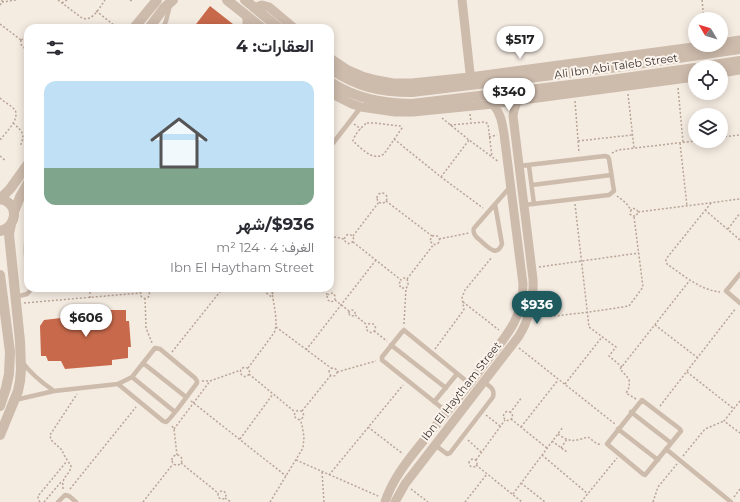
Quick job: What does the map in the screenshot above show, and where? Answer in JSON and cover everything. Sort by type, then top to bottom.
[{"type":"street","points":[[137,24],[157,0]]},
{"type":"street","points":[[227,0],[257,24]]},
{"type":"street","points":[[245,0],[274,24]]},
{"type":"street","points":[[462,0],[471,81]]},
{"type":"street","points":[[152,24],[164,8],[172,1]]},
{"type":"street","points":[[254,8],[262,5],[269,7],[289,24]]},
{"type":"street","points":[[247,16],[247,24]]},
{"type":"street","points":[[728,42],[740,40]]},
{"type":"street","points":[[334,61],[348,70],[362,76],[393,83],[471,81],[688,48]]},
{"type":"street","name":"Ali Ibn Abi Taleb Street","points":[[334,72],[343,78],[359,85],[393,92],[412,92],[471,81],[610,68],[740,49]]},
{"type":"street","points":[[728,63],[740,61]]},
{"type":"street","points":[[610,68],[611,80]]},
{"type":"street","name":"Ali Ibn Abi Taleb Street","points":[[334,84],[355,95],[374,100],[412,104],[574,89],[611,80],[688,69]]},
{"type":"street","points":[[728,72],[740,70]]},
{"type":"street","points":[[334,96],[361,107],[395,112],[493,104],[574,89],[627,86],[688,78]]},
{"type":"street","name":"Ibn El Haytham Street","points":[[395,502],[405,484],[514,344],[524,328],[530,312],[534,290],[513,116],[518,100]]},
{"type":"street","name":"Ibn El Haytham Street","points":[[385,501],[395,478],[409,459],[507,336],[515,322],[520,308],[523,292],[522,276],[509,168],[502,119],[493,104]]},
{"type":"street","points":[[14,212],[6,201],[0,199],[10,189],[24,170]]},
{"type":"street","points":[[0,435],[15,400],[20,381],[21,361],[9,234],[14,212],[24,190]]},
{"type":"street","points":[[0,231],[8,228],[11,224]]},
{"type":"street","points":[[0,275],[10,352],[9,374],[0,406]]},
{"type":"street","points":[[458,398],[466,404]]},
{"type":"lane","points":[[165,24],[172,1]]},
{"type":"lane","points":[[334,142],[361,107]]},
{"type":"lane","points":[[519,166],[605,156],[609,159],[614,191],[609,194],[524,205]]},
{"type":"lane","points":[[529,166],[534,204]]},
{"type":"lane","points":[[532,185],[611,175]]},
{"type":"lane","points":[[494,204],[502,244],[500,248],[492,250],[475,236],[473,232],[475,227],[494,204],[511,186]]},
{"type":"lane","points":[[740,274],[726,291],[740,304]]},
{"type":"lane","points":[[16,300],[30,292]]},
{"type":"lane","points":[[447,412],[382,360],[404,330],[470,384]]},
{"type":"lane","points":[[391,346],[446,388]]},
{"type":"lane","points":[[15,400],[54,391],[118,384],[132,377],[155,348],[160,349],[169,356],[197,381],[197,383],[166,422],[118,384]]},
{"type":"lane","points":[[21,361],[40,382],[54,391]]},
{"type":"lane","points":[[143,363],[186,397]]},
{"type":"lane","points":[[434,402],[458,374]]},
{"type":"lane","points":[[132,377],[175,412]]},
{"type":"lane","points":[[435,445],[447,454],[450,453],[482,412],[493,397],[494,392],[493,389],[484,382]]},
{"type":"lane","points":[[642,400],[681,431],[645,475],[607,444],[642,400]]},
{"type":"lane","points":[[631,412],[671,443]]},
{"type":"lane","points":[[619,428],[658,460]]},
{"type":"lane","points":[[666,449],[731,502]]},
{"type":"lane","points":[[58,502],[65,495],[69,496],[76,502]]},
{"type":"path","points":[[0,5],[2,1],[16,0]]},
{"type":"path","points":[[58,0],[85,20],[91,17],[105,0]]},
{"type":"path","points":[[62,3],[67,0]]},
{"type":"path","points":[[702,0],[703,12]]},
{"type":"path","points":[[96,11],[113,24]]},
{"type":"path","points":[[0,24],[21,40]]},
{"type":"path","points":[[21,40],[21,46],[24,48]]},
{"type":"path","points":[[677,80],[683,142]]},
{"type":"path","points":[[627,86],[634,148]]},
{"type":"path","points":[[574,89],[580,159]]},
{"type":"path","points":[[0,98],[14,109],[16,116],[13,123],[0,140]]},
{"type":"path","points":[[433,110],[469,140],[509,168]]},
{"type":"path","points":[[450,125],[486,122],[488,124],[492,157]]},
{"type":"path","points":[[13,123],[22,131],[23,142],[20,146]]},
{"type":"path","points":[[371,123],[400,126],[402,129],[394,139],[384,154],[380,157],[370,155],[354,142],[353,139],[364,125],[371,123]]},
{"type":"path","points":[[578,141],[632,135]]},
{"type":"path","points":[[728,136],[740,135]]},
{"type":"path","points":[[394,139],[488,212]]},
{"type":"path","points":[[441,177],[469,140]]},
{"type":"path","points":[[608,157],[618,150],[688,142]]},
{"type":"path","points":[[680,143],[687,206]]},
{"type":"path","points":[[0,156],[6,161]]},
{"type":"path","points":[[379,202],[377,197],[381,193],[386,195],[386,201]]},
{"type":"path","points":[[530,312],[546,316],[587,313],[629,306],[643,287],[634,217],[630,214],[631,210],[626,203],[612,193]]},
{"type":"path","points":[[574,199],[589,327],[616,347],[609,356],[622,367]]},
{"type":"path","points":[[634,217],[638,212],[740,200]]},
{"type":"path","points":[[353,242],[353,236],[379,202],[382,203],[386,201]]},
{"type":"path","points":[[386,201],[432,236],[436,236],[439,239],[473,232]]},
{"type":"path","points":[[711,203],[666,259],[666,261],[667,264],[706,289],[713,291],[726,291]]},
{"type":"path","points":[[631,210],[635,208],[638,212]]},
{"type":"path","points":[[705,210],[740,240]]},
{"type":"path","points":[[727,229],[740,213]]},
{"type":"path","points":[[345,239],[348,234],[353,236]]},
{"type":"path","points":[[432,236],[431,241],[434,244]]},
{"type":"path","points":[[334,237],[345,239],[345,241],[350,244],[353,242],[401,280]]},
{"type":"path","points":[[401,280],[404,278],[407,279],[434,244],[438,243],[439,239]]},
{"type":"path","points":[[432,353],[463,311],[463,295],[465,290],[496,250]]},
{"type":"path","points":[[531,268],[639,253]]},
{"type":"path","points":[[306,350],[376,260]]},
{"type":"path","points":[[404,330],[406,288],[409,284],[407,279]]},
{"type":"path","points":[[401,280],[399,281],[401,288],[406,288]]},
{"type":"path","points":[[642,400],[634,399],[626,393],[630,381],[620,369],[690,280]]},
{"type":"path","points":[[90,292],[90,298]]},
{"type":"path","points":[[145,298],[149,295],[148,292]]},
{"type":"path","points":[[169,356],[220,292]]},
{"type":"path","points":[[265,292],[273,298]]},
{"type":"path","points":[[325,292],[328,295],[327,298],[329,301],[331,302],[335,300]]},
{"type":"path","points":[[16,300],[90,298],[140,293],[142,297],[145,298],[146,328],[155,348]]},
{"type":"path","points":[[248,368],[274,334],[276,327],[272,294]]},
{"type":"path","points":[[328,295],[333,294],[335,296],[335,300],[341,305],[350,311],[354,311],[355,315],[367,326],[366,330],[371,333],[374,331]]},
{"type":"path","points":[[463,302],[507,336]]},
{"type":"path","points":[[656,411],[740,304]]},
{"type":"path","points":[[350,311],[350,315],[355,315]]},
{"type":"path","points":[[367,326],[373,324],[375,328],[374,331],[391,346]]},
{"type":"path","points":[[655,324],[698,358]]},
{"type":"path","points":[[276,327],[331,368],[336,369],[337,372]]},
{"type":"path","points":[[565,384],[602,337]]},
{"type":"path","points":[[514,344],[619,428]]},
{"type":"path","points":[[302,411],[331,375],[382,360]]},
{"type":"path","points":[[197,381],[210,381],[240,370],[244,367],[248,368]]},
{"type":"path","points":[[248,368],[250,372],[249,374],[295,412],[294,414],[297,419],[300,419]]},
{"type":"path","points":[[331,368],[331,375]]},
{"type":"path","points":[[240,370],[241,375],[246,376],[249,374]]},
{"type":"path","points":[[687,372],[734,409]]},
{"type":"path","points":[[521,427],[558,379]]},
{"type":"path","points":[[329,475],[407,380]]},
{"type":"path","points":[[174,429],[210,381]]},
{"type":"path","points":[[44,502],[71,468],[62,450],[50,440],[50,435],[82,388]]},
{"type":"path","points":[[240,439],[273,394]]},
{"type":"path","points":[[505,420],[503,416],[505,413],[510,413],[522,397]]},
{"type":"path","points":[[740,401],[724,421],[740,433]]},
{"type":"path","points":[[63,480],[62,488],[65,495],[140,402]]},
{"type":"path","points":[[194,403],[286,476]]},
{"type":"path","points":[[295,412],[298,410],[302,411]]},
{"type":"path","points":[[300,419],[304,415],[302,411]]},
{"type":"path","points":[[482,412],[500,426]]},
{"type":"path","points":[[510,413],[512,417],[511,419],[547,448]]},
{"type":"path","points":[[271,501],[303,448],[303,431],[300,419]]},
{"type":"path","points":[[476,465],[476,460],[500,426],[505,420],[508,421],[511,419]]},
{"type":"path","points":[[168,421],[174,429],[177,455],[181,458],[181,463],[218,493],[218,498],[225,498],[231,502]]},
{"type":"path","points":[[368,427],[409,459]]},
{"type":"path","points":[[512,494],[563,427]]},
{"type":"path","points":[[558,434],[567,439],[578,440],[588,437],[601,445],[607,444]]},
{"type":"path","points":[[463,436],[482,452]]},
{"type":"path","points":[[561,448],[567,439]]},
{"type":"path","points":[[552,441],[567,452]]},
{"type":"path","points":[[143,502],[173,464],[173,457],[177,455]]},
{"type":"path","points":[[542,455],[588,494]]},
{"type":"path","points":[[585,502],[582,501],[619,455]]},
{"type":"path","points":[[476,460],[471,459],[468,462],[472,467],[476,465]]},
{"type":"path","points":[[296,460],[385,501]]},
{"type":"path","points":[[40,502],[38,496],[67,461]]},
{"type":"path","points":[[173,464],[177,465],[181,463]]},
{"type":"path","points":[[476,465],[522,502]]},
{"type":"path","points":[[322,472],[324,502]]},
{"type":"path","points":[[466,502],[487,474]]},
{"type":"path","points":[[521,483],[545,502]]},
{"type":"path","points":[[405,484],[428,502]]},
{"type":"path","points":[[731,502],[740,490]]},
{"type":"path","points":[[218,493],[220,491],[224,492],[226,496],[225,498]]},
{"type":"building","points":[[210,6],[233,24],[196,24]]},
{"type":"building","points":[[107,307],[109,310],[126,310],[126,321],[129,321],[131,347],[128,347],[128,358],[112,360],[112,365],[65,369],[61,361],[48,361],[46,356],[41,356],[40,326],[44,320],[61,318],[62,310]]}]
